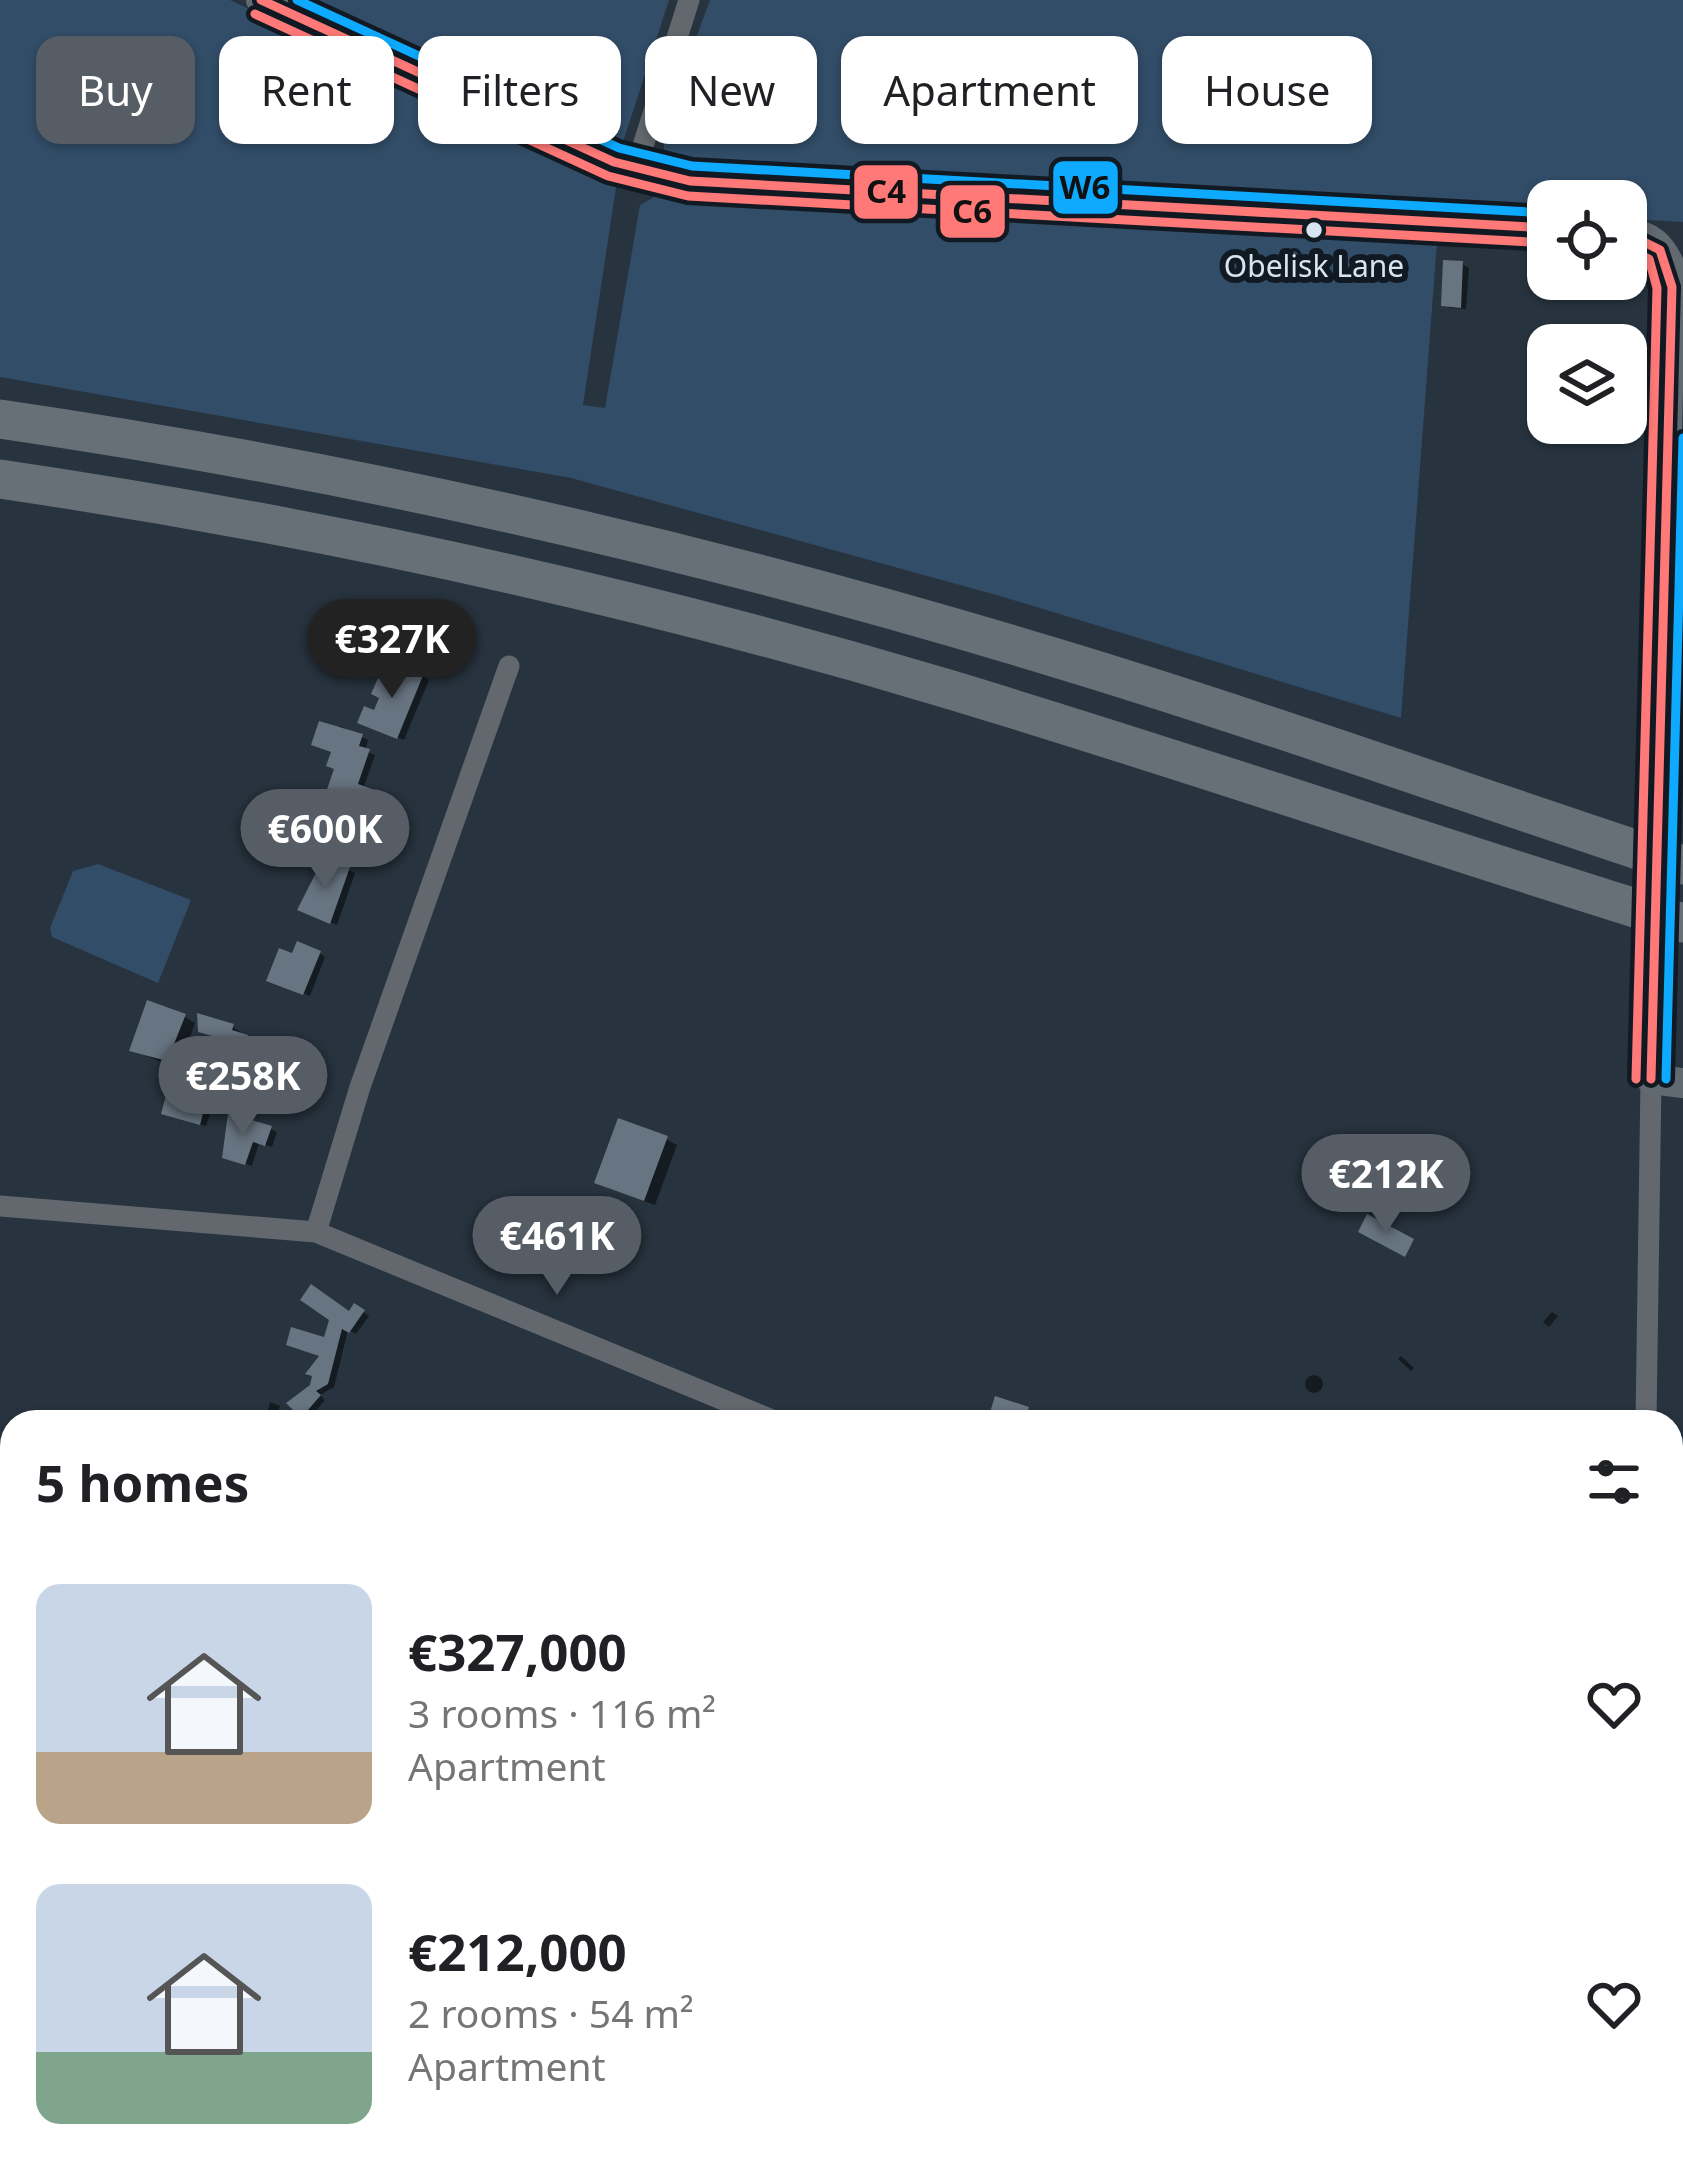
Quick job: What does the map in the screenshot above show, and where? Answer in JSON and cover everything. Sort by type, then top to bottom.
[{"type":"highway","points":[[0,419],[464,501],[827,592],[1056,658],[1683,866]]},
{"type":"highway","points":[[0,479],[310,531],[704,622],[946,688],[1683,923]]},
{"type":"main road","points":[[261,0],[512,118],[636,168],[690,181],[1527,227]]},
{"type":"main road","points":[[1673,244],[1651,1079],[1683,1083]]},
{"type":"street","points":[[636,168],[689,0]]},
{"type":"street","points":[[316,1232],[360,1088],[509,666]]},
{"type":"street","points":[[1646,1410],[1651,1079]]},
{"type":"street","points":[[0,1206],[316,1232],[748,1410]]},
{"type":"shaded area","points":[[0,0],[230,0],[307,36],[219,36],[219,144],[394,144],[394,77],[418,88],[418,144],[538,144],[617,181],[583,405],[605,408],[640,205],[659,194],[1437,242],[1401,718],[1000,596],[571,478],[0,377]]},
{"type":"shaded area","points":[[304,0],[669,0],[657,36],[645,36],[645,74],[623,142],[621,36],[418,36],[418,51],[394,36]]},
{"type":"shaded area","points":[[710,0],[1683,0],[1683,222],[1647,220],[1647,180],[1527,180],[1527,214],[706,171],[676,164],[664,144],[817,144],[817,36],[697,36]]},
{"type":"shaded area","points":[[98,864],[191,900],[158,983],[52,937],[50,928],[73,871]]},
{"type":"building","points":[[1443,260],[1463,261],[1461,308],[1441,306]]},
{"type":"building","points":[[394,661],[424,673],[397,739],[357,723],[364,706],[374,710],[379,698],[371,694],[378,678],[386,681]]},
{"type":"building","points":[[319,721],[363,734],[359,746],[370,749],[358,784],[372,789],[363,814],[323,801],[334,769],[326,766],[331,752],[311,745]]},
{"type":"building","points":[[315,829],[345,841],[338,859],[307,847]]},
{"type":"building","points":[[324,857],[350,867],[330,924],[297,910]]},
{"type":"building","points":[[297,941],[321,951],[303,995],[266,981],[279,948],[292,953]]},
{"type":"building","points":[[147,1000],[186,1014],[172,1049],[230,1066],[237,1043],[198,1032],[197,1013],[234,1024],[232,1030],[248,1035],[235,1079],[129,1051]]},
{"type":"building","points":[[270,1040],[309,1051],[291,1112],[264,1105],[281,1063],[265,1058]]},
{"type":"building","points":[[166,1095],[205,1106],[200,1125],[161,1114]]},
{"type":"building","points":[[228,1113],[272,1126],[265,1146],[253,1142],[245,1165],[222,1158]]},
{"type":"building","points":[[618,1118],[668,1136],[644,1201],[594,1183]]},
{"type":"building","points":[[1367,1214],[1414,1239],[1405,1257],[1358,1232]]},
{"type":"building","points":[[311,1284],[349,1311],[354,1303],[365,1310],[349,1333],[342,1329],[328,1384],[316,1391],[321,1395],[308,1410],[293,1410],[286,1403],[310,1385],[312,1376],[305,1374],[319,1356],[286,1345],[291,1327],[324,1337],[329,1320],[300,1300]]},
{"type":"building","points":[[995,1396],[1029,1407],[1028,1410],[991,1410]]},
{"type":"transit line","name":"C4","points":[[261,0],[614,162],[690,181],[1527,227]]},
{"type":"transit line","name":"W6","points":[[297,0],[619,148],[692,166],[1527,212]]},
{"type":"transit line","name":"C6","points":[[255,14],[608,176],[688,196],[1527,242]]},
{"type":"transit line","name":"C4","points":[[1647,244],[1660,250],[1672,287],[1651,1079]]},
{"type":"transit line","name":"C6","points":[[1636,1079],[1657,288],[1647,258]]},
{"type":"transit line","name":"W6","points":[[1666,1079],[1683,438]]},
{"type":"place","name":"Obelisk Lane","points":[[1314,230]]}]
